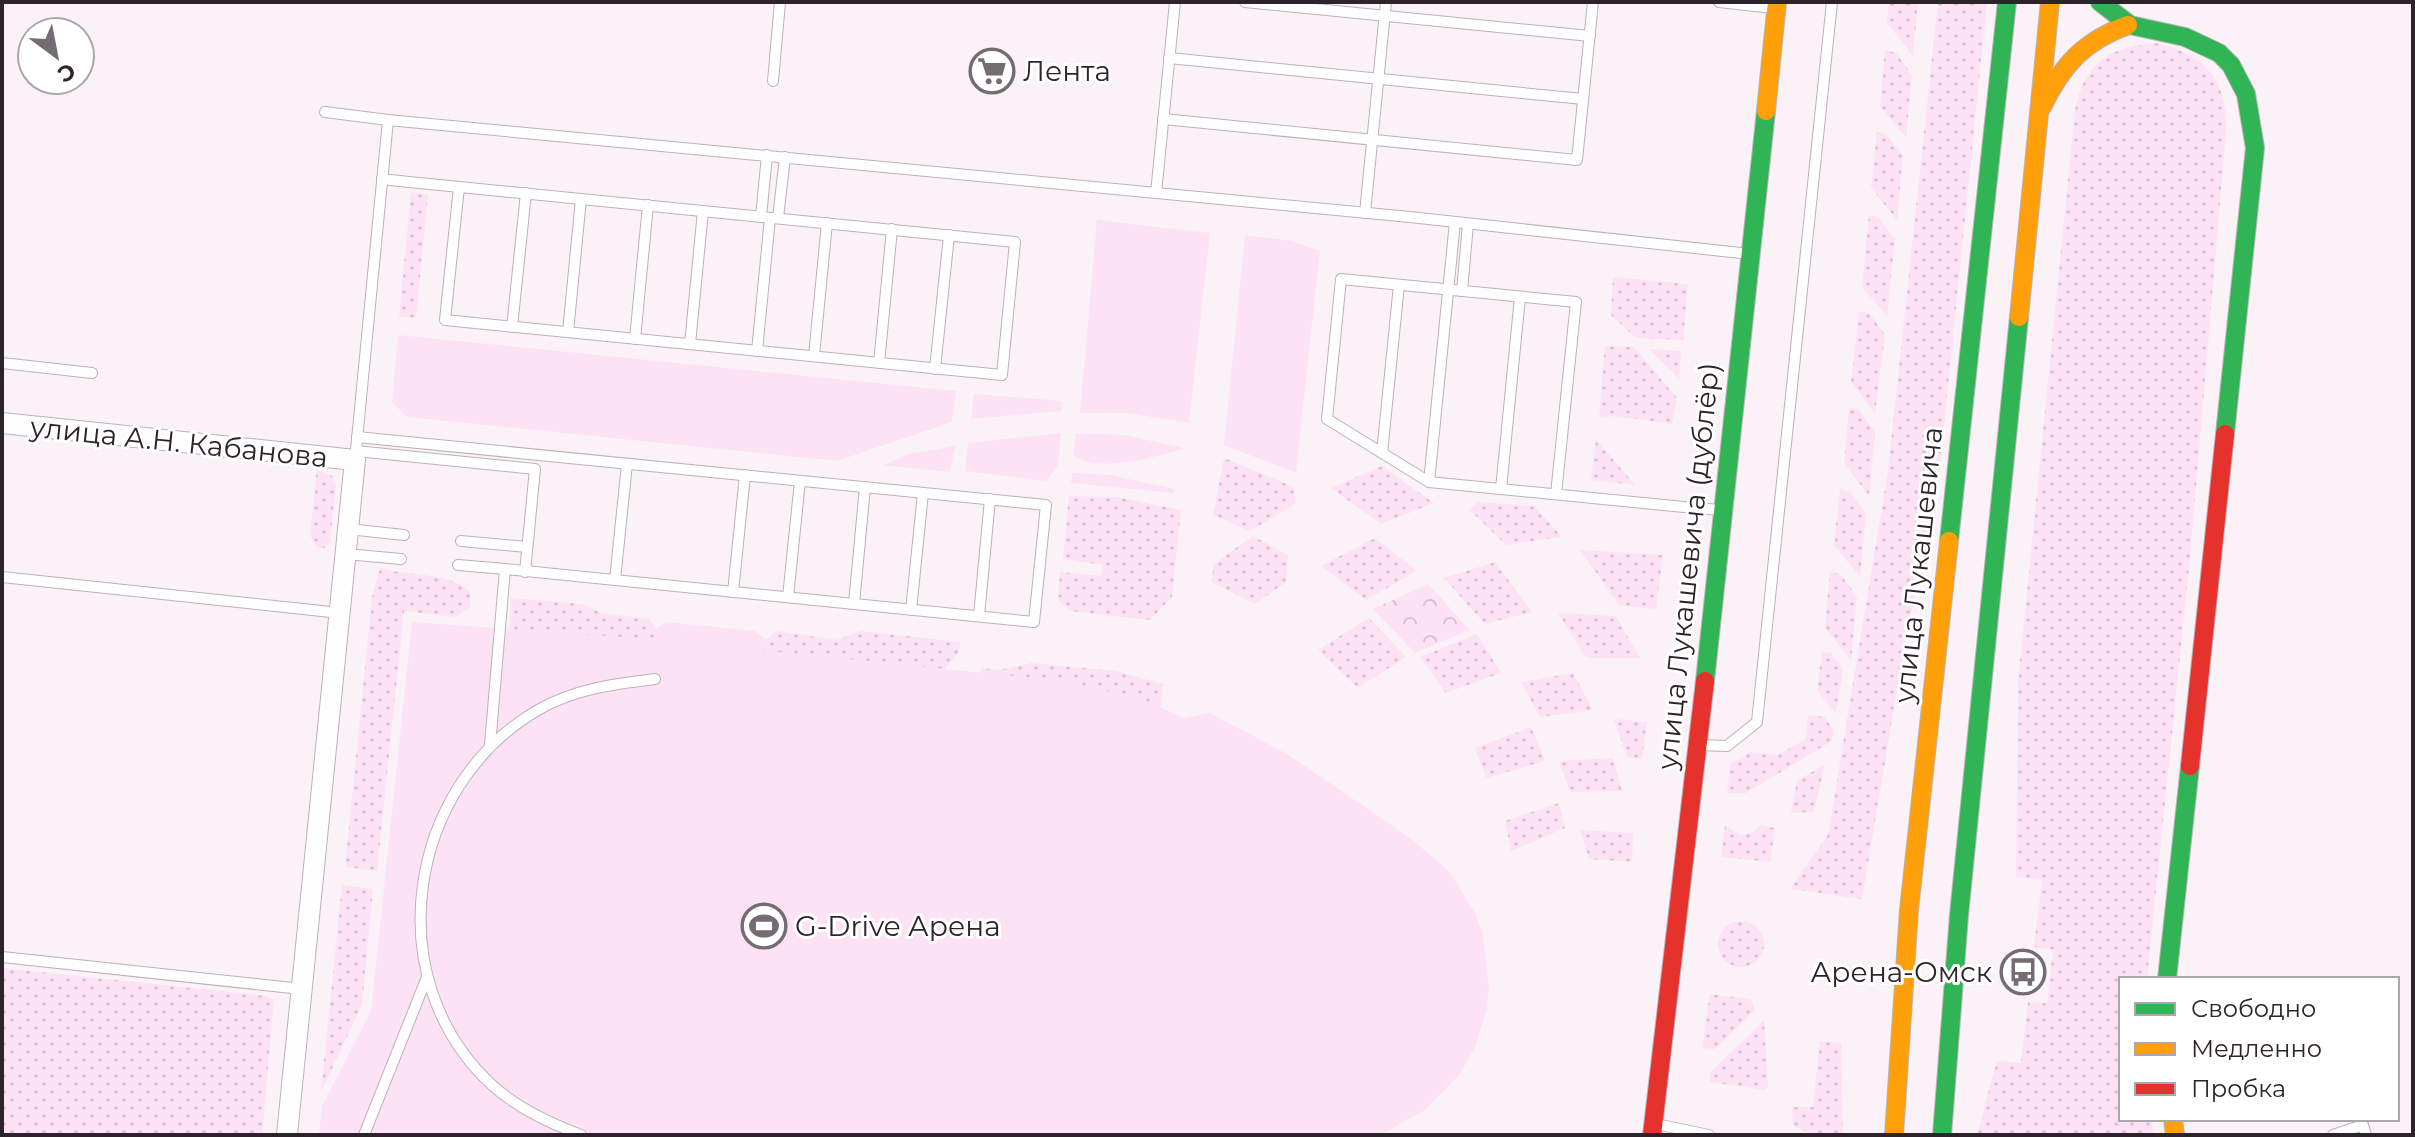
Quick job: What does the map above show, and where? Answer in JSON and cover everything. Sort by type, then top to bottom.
[{"type":"main road","name":"улица Лукашевича","points":[[1894,1135],[1909,910],[2007,2]]},
{"type":"main road","points":[[1942,1135],[1959,915],[2050,2]]},
{"type":"main road","points":[[2100,2],[2128,25],[2189,38],[2219,53],[2240,74],[2244,84],[2251,105],[2255,148],[2167,977]]},
{"type":"main road","name":"улица Лукашевича (дублёр)","points":[[1653,1129],[1776,5]]},
{"type":"main road","points":[[2039,115],[2055,77],[2078,48],[2102,33],[2128,25]]},
{"type":"street","name":"улица А.Н. Кабанова","points":[[2,423],[355,456]]},
{"type":"street","points":[[287,1135],[355,456]]},
{"type":"lane","points":[[773,81],[780,2]]},
{"type":"lane","points":[[1156,193],[1175,2]]},
{"type":"lane","points":[[1245,2],[1590,36]]},
{"type":"lane","points":[[1365,213],[1386,2]]},
{"type":"lane","points":[[1163,119],[1577,160],[1593,2]]},
{"type":"lane","points":[[1719,2],[1776,5]]},
{"type":"lane","points":[[1697,745],[1727,746],[1757,722],[1832,2]]},
{"type":"lane","points":[[1169,58],[1583,99]]},
{"type":"lane","points":[[325,112],[1365,213],[1750,254]]},
{"type":"lane","points":[[388,120],[355,456],[535,469],[525,572]]},
{"type":"lane","points":[[757,351],[770,217],[767,155]]},
{"type":"lane","points":[[770,217],[785,157]]},
{"type":"lane","points":[[382,179],[1015,242],[1002,375],[445,320],[459,187]]},
{"type":"lane","points":[[512,327],[526,193]]},
{"type":"lane","points":[[568,332],[581,199]]},
{"type":"lane","points":[[635,339],[648,205]]},
{"type":"lane","points":[[690,344],[703,211]]},
{"type":"lane","points":[[1429,482],[1455,222]]},
{"type":"lane","points":[[814,356],[827,223]]},
{"type":"lane","points":[[1462,291],[1468,224]]},
{"type":"lane","points":[[879,363],[892,229]]},
{"type":"lane","points":[[935,369],[949,235]]},
{"type":"lane","points":[[1556,494],[1576,302],[1341,279],[1327,419],[1429,482],[1723,511]]},
{"type":"lane","points":[[1382,453],[1399,285]]},
{"type":"lane","points":[[1501,489],[1520,297]]},
{"type":"lane","points":[[2,363],[92,373]]},
{"type":"lane","points":[[357,437],[1046,505],[1034,622],[458,565]]},
{"type":"lane","points":[[615,580],[627,464]]},
{"type":"lane","points":[[733,592],[745,475]]},
{"type":"lane","points":[[788,597],[800,481]]},
{"type":"lane","points":[[854,604],[865,487]]},
{"type":"lane","points":[[911,610],[923,493]]},
{"type":"lane","points":[[979,616],[990,499]]},
{"type":"lane","points":[[348,529],[404,535]]},
{"type":"lane","points":[[461,541],[527,547]]},
{"type":"lane","points":[[346,554],[401,559]]},
{"type":"lane","points":[[490,745],[505,569]]},
{"type":"lane","points":[[2,577],[340,613]]},
{"type":"lane","points":[[581,1135],[542,1121],[491,1084],[452,1035],[427,977],[418,915],[426,853],[451,794],[490,745],[539,709],[595,687],[655,679]]},
{"type":"lane","points":[[2,957],[304,989]]},
{"type":"lane","points":[[364,1135],[427,977]]},
{"type":"lane","points":[[2333,1135],[2363,1125],[2366,1135]]},
{"type":"lane","points":[[1653,1129],[1709,1135]]},
{"type":"green space","points":[[1889,2],[1918,2],[1913,56],[1887,23]]},
{"type":"green space","points":[[1938,2],[1987,2],[1938,485],[1905,642],[1862,899],[1790,889],[1828,835],[1888,471]]},
{"type":"green space","points":[[2159,43],[2176,49],[2191,56],[2211,73],[2223,97],[2226,131],[2190,558],[2147,977],[2119,977],[2119,1121],[2152,1121],[2153,1135],[1977,1135],[1997,1061],[2021,1063],[2028,1002],[2047,1003],[2053,950],[2034,947],[2042,880],[2016,877],[2018,683],[2075,110],[2093,68],[2114,53]]},
{"type":"green space","points":[[1885,50],[1896,53],[1912,75],[1906,138],[1880,106]]},
{"type":"green space","points":[[1877,132],[1886,134],[1903,156],[1897,220],[1871,188]]},
{"type":"green space","points":[[411,192],[428,195],[416,318],[399,317]]},
{"type":"green space","points":[[1869,215],[1878,217],[1895,239],[1887,316],[1862,287]]},
{"type":"green space","points":[[1097,220],[1210,233],[1189,423],[1127,413],[1080,413]]},
{"type":"green space","points":[[1245,235],[1292,241],[1320,251],[1296,473],[1224,445]]},
{"type":"green space","points":[[1613,277],[1688,284],[1683,340],[1636,338],[1611,315]]},
{"type":"green space","points":[[1859,311],[1869,313],[1885,335],[1875,413],[1851,382]]},
{"type":"green space","points":[[398,335],[956,391],[952,422],[837,461],[407,417],[392,402]]},
{"type":"green space","points":[[1605,346],[1634,347],[1677,398],[1672,424],[1614,416],[1599,418]]},
{"type":"green space","points":[[1649,349],[1681,351],[1679,379]]},
{"type":"green space","points":[[974,394],[1062,401],[1061,411],[971,419]]},
{"type":"green space","points":[[1849,407],[1859,410],[1875,432],[1869,496],[1844,463]]},
{"type":"green space","points":[[1061,433],[1058,465],[1046,481],[965,471],[968,443]]},
{"type":"green space","points":[[1076,433],[1124,435],[1184,448],[1127,462],[1096,463],[1073,455]]},
{"type":"green space","points":[[1596,439],[1635,485],[1591,480]]},
{"type":"green space","points":[[956,446],[949,472],[883,465],[908,454]]},
{"type":"green space","points":[[1224,458],[1294,487],[1295,504],[1250,531],[1213,515]]},
{"type":"green space","points":[[1382,466],[1434,503],[1381,524],[1331,488]]},
{"type":"green space","points":[[317,469],[332,476],[336,484],[330,543],[324,548],[316,547],[310,535]]},
{"type":"green space","points":[[1072,473],[1110,475],[1174,489],[1174,493],[1071,483]]},
{"type":"green space","points":[[1840,489],[1850,492],[1866,514],[1860,577],[1834,545]]},
{"type":"green space","points":[[1069,496],[1116,497],[1181,510],[1172,597],[1150,620],[1070,611],[1058,600],[1060,572],[1101,576],[1103,565],[1063,559]]},
{"type":"green space","points":[[1478,502],[1534,506],[1562,537],[1506,545],[1470,510]]},
{"type":"green space","points":[[1253,536],[1288,555],[1286,582],[1255,604],[1211,582],[1214,564]]},
{"type":"green space","points":[[1375,538],[1417,571],[1366,600],[1321,566]]},
{"type":"green space","points":[[1580,550],[1663,555],[1656,609],[1619,605]]},
{"type":"green space","points":[[1495,562],[1532,612],[1485,624],[1444,578]]},
{"type":"green space","points":[[380,568],[440,578],[461,585],[470,592],[470,607],[456,617],[404,611],[377,871],[345,867],[372,598]]},
{"type":"green space","points":[[1830,572],[1840,574],[1857,596],[1851,660],[1825,628]]},
{"type":"green space","points":[[1428,584],[1470,630],[1415,653],[1373,609]]},
{"type":"green space","points":[[511,598],[583,604],[601,613],[649,619],[671,648],[509,647]]},
{"type":"green space","points":[[1558,613],[1616,616],[1640,658],[1586,658]]},
{"type":"green space","points":[[1369,618],[1406,657],[1358,688],[1318,650]]},
{"type":"green space","name":"G-Drive Арена","points":[[412,622],[663,640],[656,629],[666,622],[755,631],[769,642],[760,650],[1063,681],[1142,699],[1184,718],[1210,713],[1287,754],[1409,837],[1450,872],[1475,913],[1483,935],[1489,988],[1486,1012],[1475,1047],[1460,1074],[1425,1110],[1380,1135],[319,1135],[322,1106],[371,1011]]},
{"type":"green space","points":[[777,631],[837,640],[861,631],[961,642],[958,653],[940,675],[740,663],[769,643],[766,639]]},
{"type":"green space","points":[[1477,634],[1501,673],[1446,693],[1420,657]]},
{"type":"green space","points":[[1822,652],[1831,653],[1843,669],[1836,714],[1817,690]]},
{"type":"green space","points":[[1031,663],[1116,671],[1163,684],[1156,758],[978,692],[981,668],[999,670]]},
{"type":"green space","points":[[1573,673],[1593,710],[1540,717],[1521,682]]},
{"type":"green space","points":[[1808,715],[1824,717],[1834,730],[1832,741],[1746,793],[1727,793],[1730,764],[1751,752],[1777,755],[1806,739]]},
{"type":"green space","points":[[1614,719],[1647,722],[1642,759],[1627,757]]},
{"type":"green space","points":[[1531,727],[1545,761],[1486,778],[1475,748]]},
{"type":"green space","points":[[1613,758],[1622,791],[1570,792],[1559,761]]},
{"type":"green space","points":[[1825,764],[1814,812],[1791,813],[1797,781]]},
{"type":"green space","points":[[1559,803],[1565,828],[1511,851],[1505,821]]},
{"type":"green space","points":[[1725,825],[1740,835],[1754,832],[1761,825],[1775,828],[1770,862],[1721,857]]},
{"type":"green space","points":[[1580,830],[1633,833],[1632,862],[1589,859]]},
{"type":"green space","points":[[342,885],[373,889],[362,1005],[321,1092]]},
{"type":"green space","points":[[1741,921],[1757,928],[1764,944],[1757,960],[1741,967],[1725,960],[1718,944],[1725,928]]},
{"type":"green space","points":[[2,968],[267,996],[274,1000],[262,1135],[2,1135]]},
{"type":"green space","points":[[1710,994],[1751,999],[1755,1010],[1715,1049],[1702,1048]]},
{"type":"green space","points":[[1764,1020],[1768,1086],[1765,1090],[1710,1082],[1710,1073]]},
{"type":"green space","points":[[1820,1041],[1841,1043],[1843,1135],[1814,1135],[1793,1126],[1792,1107],[1813,1107]]},
{"type":"traffic: fast","points":[[1949,541],[2007,2]]},
{"type":"traffic: fast","points":[[2100,2],[2130,25],[2185,37],[2219,53],[2231,65],[2246,94],[2255,148],[2225,434]]},
{"type":"traffic: fast","points":[[1705,681],[1766,111]]},
{"type":"traffic: fast","points":[[1942,1135],[1959,915],[2019,317]]},
{"type":"traffic: fast","points":[[2167,977],[2190,766]]},
{"type":"traffic: slow","points":[[1766,111],[1777,2]]},
{"type":"traffic: slow","points":[[2019,317],[2050,2]]},
{"type":"traffic: slow","points":[[2042,107],[2076,56],[2112,31],[2128,25]]},
{"type":"traffic: slow","points":[[1894,1135],[1909,910],[1949,541]]},
{"type":"traffic: slow","points":[[2173,1121],[2175,1135]]},
{"type":"traffic: jam","points":[[2190,766],[2225,434]]},
{"type":"traffic: jam","points":[[1652,1135],[1705,681]]},
{"type":"place","name":"Лента","points":[[992,71]]},
{"type":"place","name":"G-Drive Арена","points":[[764,926]]},
{"type":"place","name":"Арена-Омск","points":[[2023,972]]}]
